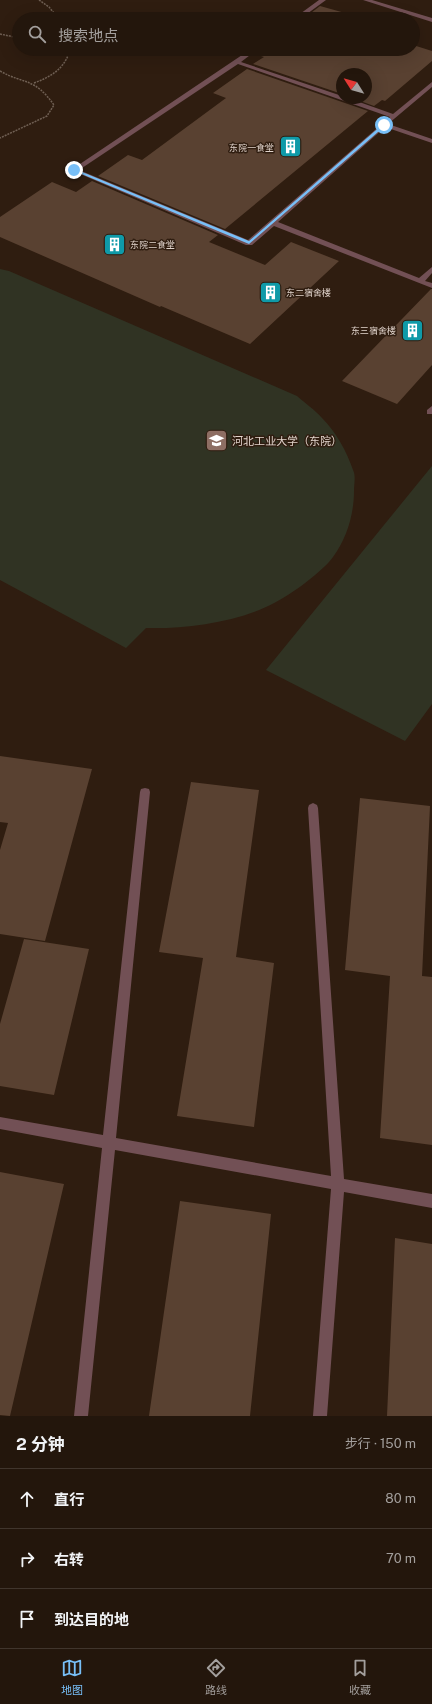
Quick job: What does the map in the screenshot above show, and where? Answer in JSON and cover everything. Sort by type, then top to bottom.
[{"type":"street","points":[[306,12],[323,0]]},
{"type":"street","points":[[366,0],[406,12]]},
{"type":"street","points":[[420,16],[432,20]]},
{"type":"street","points":[[245,56],[74,170],[249,243],[432,84]]},
{"type":"street","points":[[237,62],[394,116]]},
{"type":"street","points":[[384,125],[432,141]]},
{"type":"street","points":[[273,223],[432,286]]},
{"type":"street","points":[[420,281],[432,269]]},
{"type":"street","points":[[81,1416],[145,792]]},
{"type":"street","points":[[313,808],[338,1184],[320,1416]]},
{"type":"street","points":[[0,1123],[432,1201]]},
{"type":"path","points":[[39,0],[49,6],[54,12]]},
{"type":"path","points":[[0,34],[12,37]]},
{"type":"path","points":[[34,83],[53,75],[67,61],[68,56]]},
{"type":"path","points":[[0,72],[9,77],[34,83],[54,105],[47,116],[0,138]]},
{"type":"green space","points":[[0,269],[9,271],[297,396],[316,412],[332,430],[340,442],[351,463],[355,477],[354,500],[349,526],[338,550],[328,563],[298,588],[262,609],[246,615],[213,623],[179,627],[146,628],[126,648],[0,580]]},
{"type":"green space","points":[[432,466],[432,704],[405,741],[266,670]]},
{"type":"building","points":[[320,6],[342,12],[312,12]]},
{"type":"building","points":[[420,47],[432,51],[432,61],[385,101],[382,100],[374,106],[368,104],[372,104],[372,68],[336,68],[336,92],[253,64],[264,57],[261,56],[420,56]]},
{"type":"building","points":[[247,69],[336,100],[336,104],[348,104],[368,111],[225,229],[98,176],[128,155],[142,160],[226,98],[213,93]]},
{"type":"building","points":[[92,181],[218,235],[209,242],[265,265],[291,242],[339,261],[250,344],[161,306],[160,307],[0,237],[0,217],[52,182],[76,192]]},
{"type":"building","name":"东三宿舍楼","points":[[431,289],[432,365],[397,404],[342,381]]},
{"type":"building","points":[[0,756],[92,769],[45,941],[0,934],[0,850],[8,823],[0,822]]},
{"type":"building","points":[[191,782],[259,790],[236,957],[274,963],[254,1127],[177,1116],[203,958],[159,952]]},
{"type":"building","points":[[360,798],[430,806],[422,976],[432,977],[432,1145],[380,1138],[390,976],[345,970]]},
{"type":"building","points":[[24,939],[89,949],[54,1095],[0,1086],[0,1024]]},
{"type":"building","points":[[0,1172],[64,1184],[10,1416],[0,1415]]},
{"type":"building","points":[[180,1201],[271,1214],[250,1416],[149,1416]]},
{"type":"building","points":[[395,1238],[432,1244],[432,1416],[387,1416]]},
{"type":"place","name":"东院一食堂","points":[[290,147]]},
{"type":"place","name":"东院二食堂","points":[[114,244]]},
{"type":"place","name":"东二宿舍楼","points":[[270,292]]},
{"type":"place","name":"东三宿舍楼","points":[[412,330]]},
{"type":"place","name":"河北工业大学（东院）","points":[[216,441]]},
{"type":"route","points":[[74,170],[249,243],[384,125]]}]
